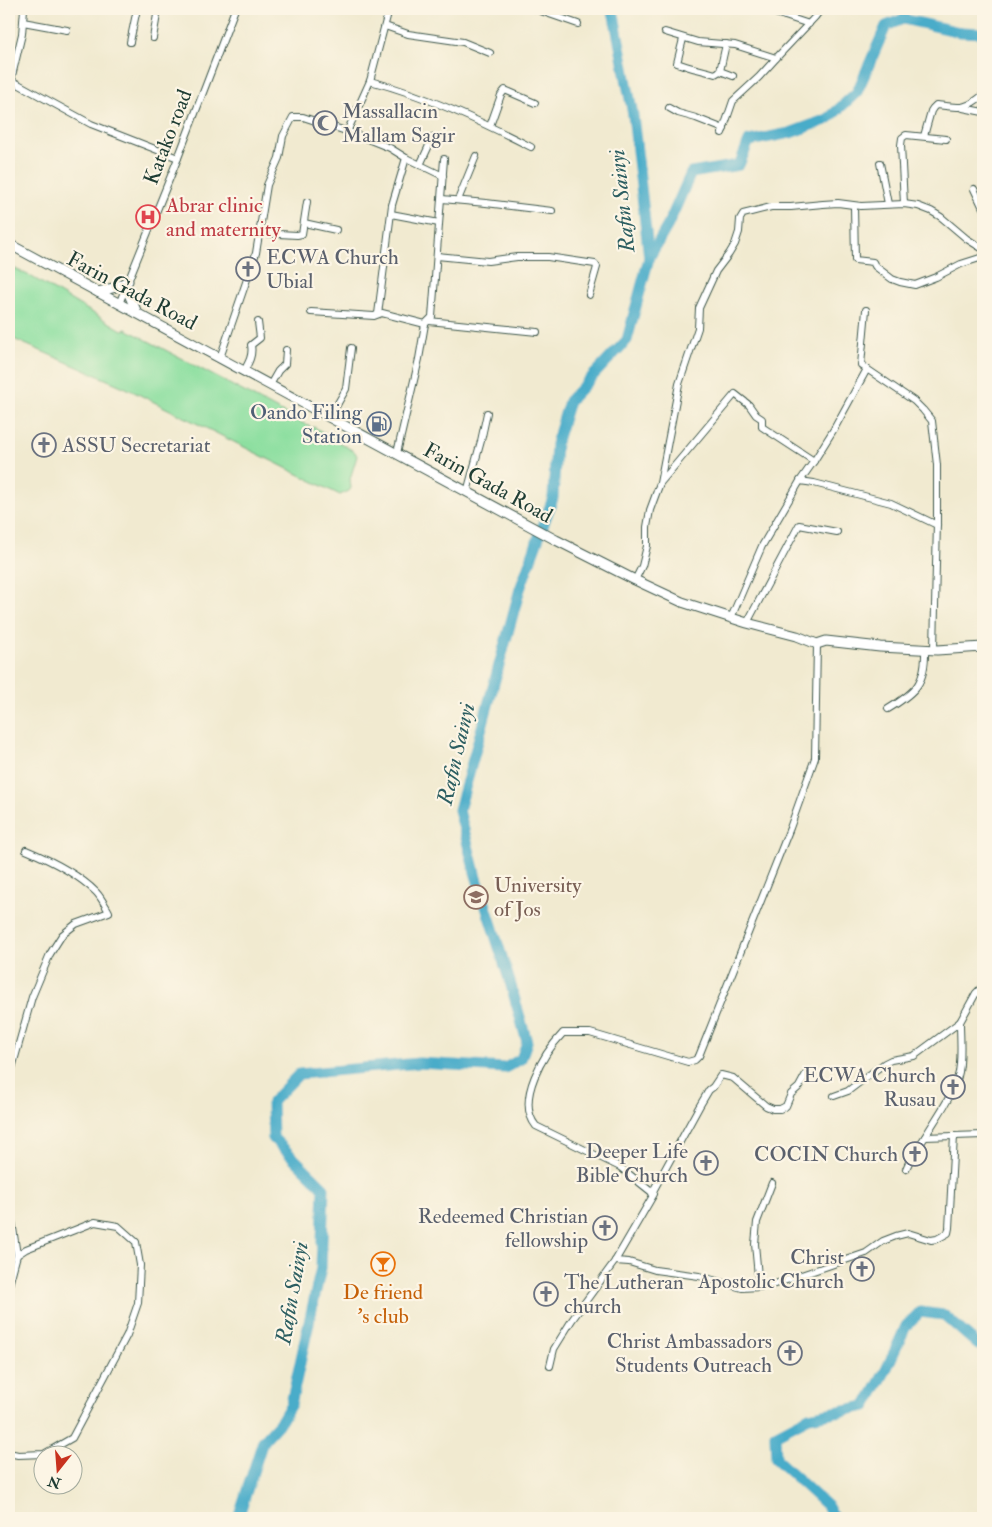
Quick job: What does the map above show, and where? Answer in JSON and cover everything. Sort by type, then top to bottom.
[{"type":"main road","name":"Farin Gada Road","points":[[9,244],[527,525],[682,602],[747,623],[797,636],[817,644],[826,641],[880,647],[930,649],[983,647]]},
{"type":"main road","points":[[98,292],[127,284],[137,313]]},
{"type":"street","points":[[24,9],[22,34],[10,79],[90,124],[178,158]]},
{"type":"street","points":[[130,42],[137,9]]},
{"type":"street","points":[[153,38],[158,9]]},
{"type":"street","name":"Katako road","points":[[119,304],[235,9]]},
{"type":"street","points":[[347,132],[370,81],[389,9]]},
{"type":"street","points":[[535,9],[578,24]]},
{"type":"street","points":[[761,9],[809,24]]},
{"type":"street","points":[[785,16],[788,9]]},
{"type":"street","points":[[669,108],[678,114],[696,118],[723,131],[734,101],[816,17],[821,9]]},
{"type":"street","points":[[23,22],[67,30]]},
{"type":"street","points":[[384,26],[408,34],[463,42],[490,53]]},
{"type":"street","points":[[665,32],[698,42],[748,48],[776,58]]},
{"type":"street","points":[[683,39],[677,63],[715,74],[720,72],[734,76]]},
{"type":"street","points":[[720,72],[726,44]]},
{"type":"street","points":[[370,81],[398,89],[490,126],[531,147]]},
{"type":"street","points":[[490,126],[503,91],[510,91],[535,103]]},
{"type":"street","points":[[964,108],[983,95]]},
{"type":"street","points":[[924,136],[933,108],[936,105],[983,112]]},
{"type":"street","points":[[220,358],[256,253],[267,184],[280,158],[283,136],[292,117],[303,117],[390,148],[443,176]]},
{"type":"street","points":[[904,204],[902,138],[906,135],[946,140]]},
{"type":"street","points":[[420,165],[433,138]]},
{"type":"street","points":[[458,200],[476,156]]},
{"type":"street","points":[[378,314],[390,214],[406,158]]},
{"type":"street","points":[[397,453],[427,322],[432,317],[444,159]]},
{"type":"street","points":[[880,163],[888,204]]},
{"type":"street","points":[[974,189],[983,208]]},
{"type":"street","points":[[442,199],[552,210]]},
{"type":"street","points":[[260,233],[302,234],[306,202]]},
{"type":"street","points":[[635,580],[642,566],[647,546],[647,527],[650,510],[660,483],[679,384],[698,328],[699,308],[716,271],[734,244],[739,232],[741,216],[751,211],[771,207],[838,203],[854,206],[904,204],[918,206],[931,211],[967,239],[982,247]]},
{"type":"street","points":[[854,206],[855,260],[873,262],[875,266],[892,279],[915,285],[961,264],[983,257]]},
{"type":"street","points":[[390,214],[439,223]]},
{"type":"street","points":[[304,224],[336,230]]},
{"type":"street","points":[[437,256],[488,261],[517,257],[548,257],[595,264],[597,267],[589,295]]},
{"type":"street","points":[[866,310],[861,365],[914,401],[932,421],[937,465],[937,525],[930,649],[926,667],[919,684],[903,700],[888,709]]},
{"type":"street","points":[[311,312],[374,316],[382,313],[427,322],[537,332]]},
{"type":"street","points":[[244,371],[252,355],[252,345],[260,338],[258,322]]},
{"type":"street","points":[[330,417],[346,389],[351,348]]},
{"type":"street","points":[[270,385],[278,371],[285,364],[286,350]]},
{"type":"street","points":[[731,618],[762,546],[867,369]]},
{"type":"street","points":[[660,483],[735,394],[762,419],[762,427],[814,461]]},
{"type":"street","points":[[466,492],[487,413]]},
{"type":"street","points":[[800,481],[891,503],[937,525]]},
{"type":"street","points":[[747,623],[799,525],[837,532]]},
{"type":"street","points":[[652,1192],[620,1167],[536,1126],[530,1119],[528,1105],[533,1079],[552,1044],[563,1033],[590,1033],[688,1062],[696,1060],[699,1056],[790,828],[815,758],[817,644]]},
{"type":"street","points":[[9,1079],[32,997],[50,954],[62,935],[76,924],[109,912],[97,893],[73,874],[26,850]]},
{"type":"street","points":[[834,1096],[848,1090],[884,1063],[914,1056],[960,1022],[976,993],[983,986]]},
{"type":"street","points":[[906,1169],[956,1081],[960,1062],[960,1022]]},
{"type":"street","points":[[550,1366],[554,1349],[572,1320],[616,1261],[654,1194],[652,1192],[699,1107],[721,1075],[733,1078],[766,1106],[780,1109],[786,1106],[791,1094],[799,1087],[806,1074]]},
{"type":"street","points":[[925,1137],[983,1135]]},
{"type":"street","points":[[616,1261],[630,1262],[655,1270],[699,1276],[742,1288],[759,1288],[866,1253],[883,1241],[896,1236],[908,1233],[937,1240],[948,1233],[949,1228],[954,1136]]},
{"type":"street","points":[[759,1288],[755,1244],[756,1222],[772,1183]]},
{"type":"street","points":[[9,1201],[17,1255],[9,1285]]},
{"type":"street","points":[[9,1453],[18,1455],[44,1454],[72,1438],[127,1335],[138,1303],[140,1265],[136,1242],[118,1226],[95,1222],[26,1249],[17,1255]]},
{"type":"green space","points":[[9,266],[30,276],[122,330],[126,329],[312,428],[314,427],[355,452],[357,456],[350,479],[351,488],[340,495],[126,388],[9,337]]},
{"type":"waterway","name":"Rafin Sainyi","points":[[238,1518],[263,1441],[281,1421],[291,1404],[321,1268],[324,1188],[273,1138],[272,1102],[299,1074],[419,1063],[505,1068],[521,1059],[527,1042],[474,869],[459,810],[520,589],[553,498],[556,444],[569,401],[627,340],[649,258],[633,115],[614,15],[610,9]]},
{"type":"waterway","points":[[649,258],[668,225],[691,173],[739,165],[749,141],[790,133],[828,119],[857,92],[886,26],[903,19],[960,32],[983,33]]},
{"type":"waterway","points":[[834,1518],[828,1507],[776,1459],[775,1435],[809,1417],[866,1406],[886,1370],[906,1326],[920,1312],[944,1315],[978,1345],[983,1345]]},
{"type":"place","name":"Massallacin Mallam Sagir","points":[[325,123]]},
{"type":"place","name":"Abrar clinic and maternity","points":[[148,217]]},
{"type":"place","name":"ECWA Church Ubial","points":[[248,269]]},
{"type":"place","name":"Oando Filing Station","points":[[379,424]]},
{"type":"place","name":"ASSU Secretariat","points":[[44,445]]},
{"type":"place","name":"University of Jos","points":[[476,897]]},
{"type":"place","name":"ECWA Church Rusau","points":[[953,1087]]},
{"type":"place","name":"COCIN Church","points":[[915,1154]]},
{"type":"place","name":"Deeper Life Bible Church","points":[[706,1163]]},
{"type":"place","name":"Redeemed Christian fellowship","points":[[605,1228]]},
{"type":"place","name":"De friend 's club","points":[[383,1264]]},
{"type":"place","name":"Christ Apostolic Church","points":[[862,1269]]},
{"type":"place","name":"The Lutheran church","points":[[546,1294]]},
{"type":"place","name":"Christ Ambassadors Students Outreach","points":[[790,1353]]}]
